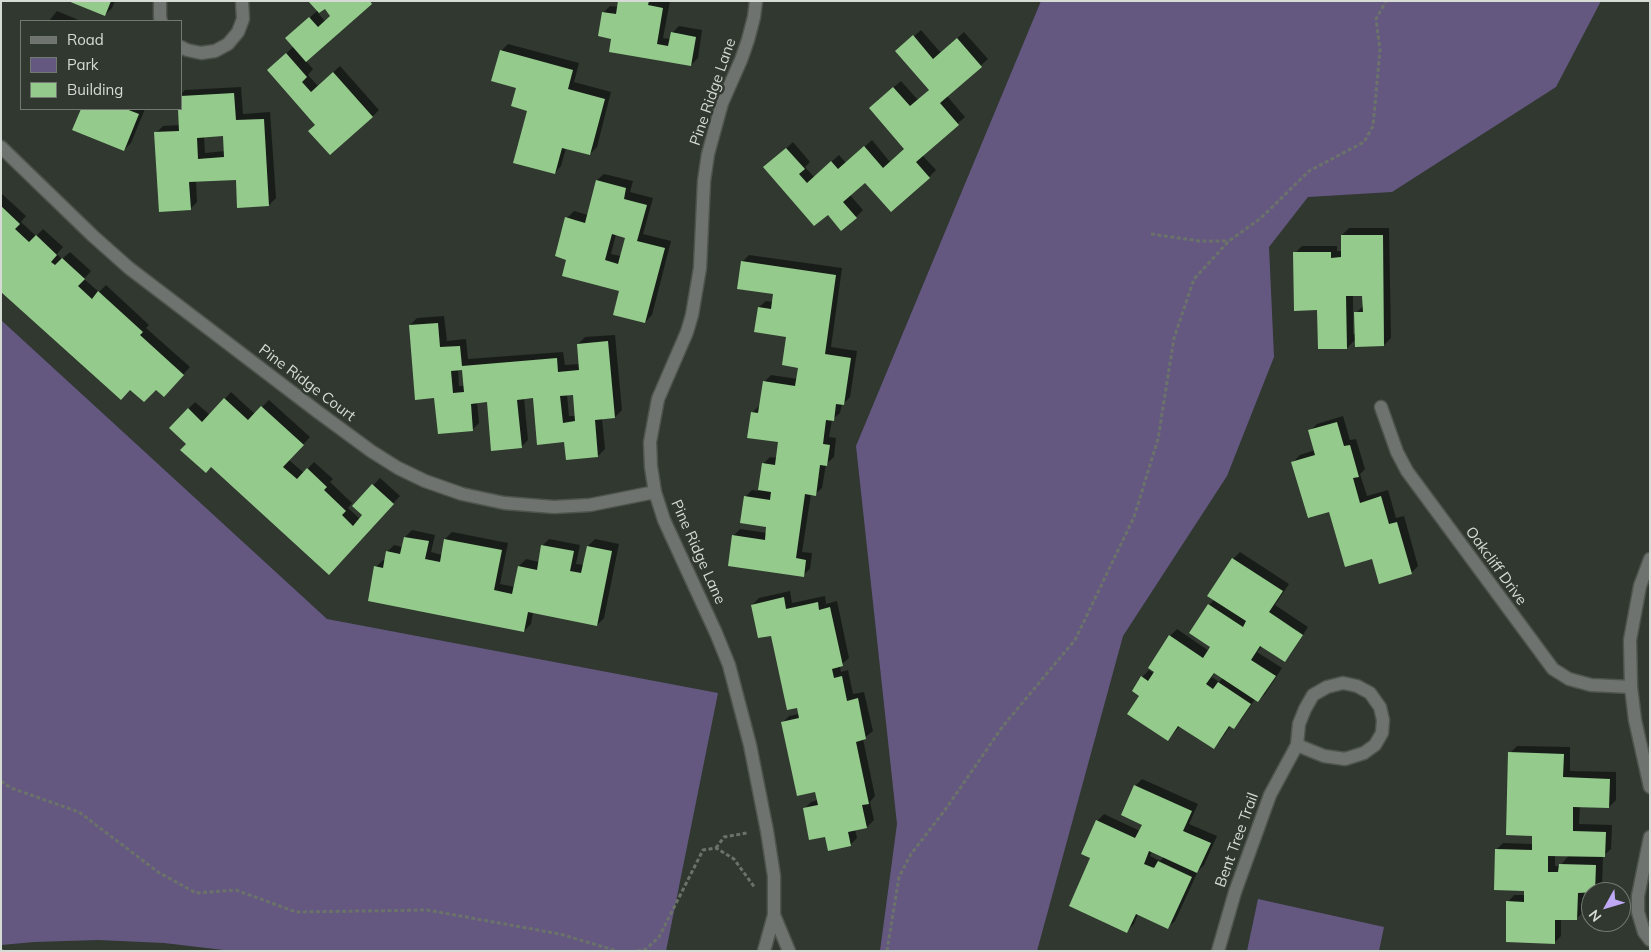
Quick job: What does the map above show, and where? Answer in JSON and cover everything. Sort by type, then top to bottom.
[{"type":"street","points":[[160,1],[161,20]]},
{"type":"street","points":[[182,48],[201,53],[215,51],[228,44],[238,32],[243,19],[242,1]]},
{"type":"street","name":"Pine Ridge Lane","points":[[756,1],[748,40],[722,103],[708,154],[704,181],[700,268],[692,315],[687,332],[658,399],[650,442],[655,492],[664,520],[729,665],[746,730],[767,830],[774,876],[774,915],[764,951]]},
{"type":"street","name":"Pine Ridge Court","points":[[1,147],[61,206],[129,268],[310,406],[371,451],[398,468],[425,482],[462,494],[504,503],[554,507],[590,505],[655,492]]},
{"type":"street","name":"Oakcliff Drive","points":[[1382,407],[1397,452],[1407,471],[1553,669],[1568,679],[1591,685],[1631,687]]},
{"type":"street","points":[[1650,559],[1640,586],[1630,640],[1634,720],[1650,787]]},
{"type":"street","name":"Bent Tree Trail","points":[[1218,951],[1233,900],[1270,795],[1297,745],[1300,724],[1305,708],[1313,695],[1327,686],[1342,683],[1357,686],[1370,693],[1380,707],[1383,720],[1382,733],[1375,744],[1364,753],[1345,759],[1324,756],[1297,745]]},
{"type":"street","points":[[1650,837],[1638,896],[1638,912],[1644,932],[1650,940]]},
{"type":"street","name":"Pine Ridge Lane","points":[[774,915],[789,951]]},
{"type":"path","points":[[886,951],[899,877],[911,854],[945,810],[1002,726],[1075,640],[1134,517],[1158,439],[1174,338],[1194,279],[1229,241],[1261,218],[1309,171],[1364,142],[1373,126],[1380,50],[1376,19],[1386,1]]},
{"type":"path","points":[[1151,234],[1200,241],[1229,241]]},
{"type":"path","points":[[1,781],[11,788],[79,812],[158,872],[196,893],[236,890],[296,912],[427,910],[560,934],[617,951]]},
{"type":"path","points":[[716,848],[724,837],[767,830]]},
{"type":"path","points":[[638,951],[646,949],[659,937],[703,850],[716,848],[734,859],[748,880]]},
{"type":"green space","points":[[1041,1],[1601,1],[1556,87],[1392,192],[1308,197],[1269,247],[1274,357],[1227,476],[1123,636],[1037,951],[880,951],[897,824],[856,446]]},
{"type":"green space","points":[[1,320],[327,619],[718,693],[666,951],[232,951],[164,943],[98,940],[1,945]]},
{"type":"green space","points":[[1258,899],[1384,927],[1379,951],[1247,951]]},
{"type":"building","points":[[68,1],[111,1],[105,16]]},
{"type":"building","points":[[308,1],[370,1],[372,4],[306,62],[285,38],[309,17],[318,27],[330,16],[325,9],[319,13]]},
{"type":"building","points":[[618,1],[649,1],[648,5],[663,8],[657,44],[668,46],[671,32],[696,37],[691,66],[609,52],[611,39],[598,36],[602,12],[616,14]]},
{"type":"building","points":[[913,35],[933,59],[957,38],[982,67],[940,103],[959,125],[916,162],[930,178],[891,212],[865,183],[843,202],[857,218],[841,231],[828,215],[814,226],[763,167],[786,148],[805,169],[799,174],[807,183],[831,161],[838,169],[864,146],[883,168],[904,149],[869,108],[893,87],[910,106],[929,90],[895,51]]},
{"type":"building","points":[[500,50],[573,70],[568,89],[605,99],[590,155],[562,148],[555,174],[513,163],[527,111],[511,106],[516,88],[491,81]]},
{"type":"building","points":[[286,53],[307,77],[302,82],[311,92],[333,72],[373,117],[330,155],[308,131],[315,125],[267,70]]},
{"type":"building","points":[[234,93],[236,120],[264,119],[269,206],[237,208],[236,180],[189,182],[191,210],[159,212],[154,132],[179,131],[178,110],[182,110],[182,96]],"holes":[[[223,136],[224,157],[198,159],[197,138]]]},
{"type":"building","points":[[81,110],[129,110],[139,114],[124,151],[72,130]]},
{"type":"building","points":[[596,180],[626,188],[624,199],[647,205],[637,241],[665,248],[645,323],[613,315],[619,291],[562,276],[566,260],[555,256],[565,217],[585,223]],"holes":[[[612,234],[625,238],[618,264],[605,260]]]},
{"type":"building","points":[[1,206],[20,224],[15,229],[29,242],[36,235],[57,255],[51,262],[55,265],[62,258],[85,279],[78,286],[92,299],[98,291],[143,332],[140,335],[184,375],[164,397],[156,390],[144,402],[130,390],[121,400],[1,292]]},
{"type":"building","points":[[1341,235],[1383,235],[1384,346],[1355,347],[1354,312],[1363,312],[1362,296],[1346,296],[1347,349],[1318,349],[1317,310],[1294,311],[1293,252],[1331,252],[1331,258],[1341,257]]},
{"type":"building","points":[[741,261],[836,275],[825,354],[851,358],[844,405],[836,404],[834,421],[826,420],[823,444],[830,445],[827,466],[820,465],[816,496],[805,494],[796,558],[806,560],[804,577],[728,566],[732,535],[765,540],[766,527],[740,523],[744,496],[770,500],[771,492],[758,490],[762,463],[775,465],[778,442],[747,438],[751,412],[758,413],[763,381],[795,386],[798,368],[782,365],[786,337],[754,332],[758,307],[771,309],[773,294],[737,289]]},
{"type":"building","points":[[438,323],[440,347],[460,346],[462,366],[557,358],[558,372],[579,370],[577,344],[608,341],[615,418],[595,420],[598,457],[566,460],[564,442],[537,445],[533,398],[517,400],[522,448],[491,451],[487,402],[471,404],[473,431],[438,434],[434,398],[415,400],[409,325]],"holes":[[[462,370],[464,392],[453,393],[451,371]],[[573,395],[575,421],[563,423],[560,396]]]},
{"type":"building","points":[[224,398],[248,420],[261,406],[304,445],[283,467],[297,479],[307,468],[327,487],[324,490],[346,511],[342,515],[353,526],[362,515],[352,506],[372,484],[394,504],[329,575],[211,467],[206,473],[180,450],[186,444],[169,428],[188,408],[202,422]]},
{"type":"building","points":[[1337,422],[1344,446],[1350,445],[1359,477],[1353,478],[1360,503],[1381,496],[1389,524],[1397,522],[1412,574],[1379,584],[1372,559],[1345,567],[1329,512],[1308,518],[1291,462],[1315,455],[1308,430]]},
{"type":"building","points":[[404,537],[429,541],[425,559],[440,562],[444,539],[502,550],[494,590],[512,594],[518,566],[537,570],[541,545],[574,551],[570,571],[581,573],[587,546],[612,551],[597,626],[528,612],[524,632],[368,601],[374,566],[383,568],[386,551],[400,554]]},
{"type":"building","points":[[1232,558],[1283,591],[1269,612],[1303,635],[1285,662],[1260,646],[1251,660],[1276,676],[1258,702],[1214,673],[1206,684],[1213,689],[1218,682],[1251,704],[1234,729],[1229,726],[1214,749],[1178,726],[1168,741],[1127,714],[1139,696],[1132,691],[1141,676],[1148,681],[1154,672],[1148,668],[1169,635],[1203,658],[1210,647],[1189,633],[1208,604],[1243,627],[1246,621],[1207,596]]},
{"type":"building","points":[[784,597],[786,609],[818,602],[819,610],[830,607],[843,666],[832,669],[834,678],[842,676],[847,701],[858,698],[866,739],[856,742],[869,804],[862,805],[867,828],[848,832],[851,846],[828,851],[825,837],[809,840],[803,808],[818,805],[815,792],[797,796],[781,722],[799,718],[797,708],[787,710],[771,636],[758,638],[751,605]]},
{"type":"building","points":[[1508,752],[1564,754],[1563,777],[1610,779],[1609,808],[1573,807],[1573,831],[1606,832],[1605,857],[1548,856],[1548,872],[1558,872],[1559,864],[1596,865],[1595,882],[1581,882],[1581,893],[1578,893],[1577,920],[1555,920],[1555,944],[1506,942],[1506,901],[1524,902],[1524,891],[1494,890],[1495,849],[1532,850],[1532,836],[1506,835]]},
{"type":"building","points":[[1134,785],[1192,811],[1183,831],[1211,843],[1197,873],[1149,851],[1144,864],[1154,868],[1158,861],[1192,877],[1168,929],[1136,914],[1127,933],[1069,906],[1090,858],[1081,854],[1096,820],[1135,838],[1142,825],[1121,815]]}]
